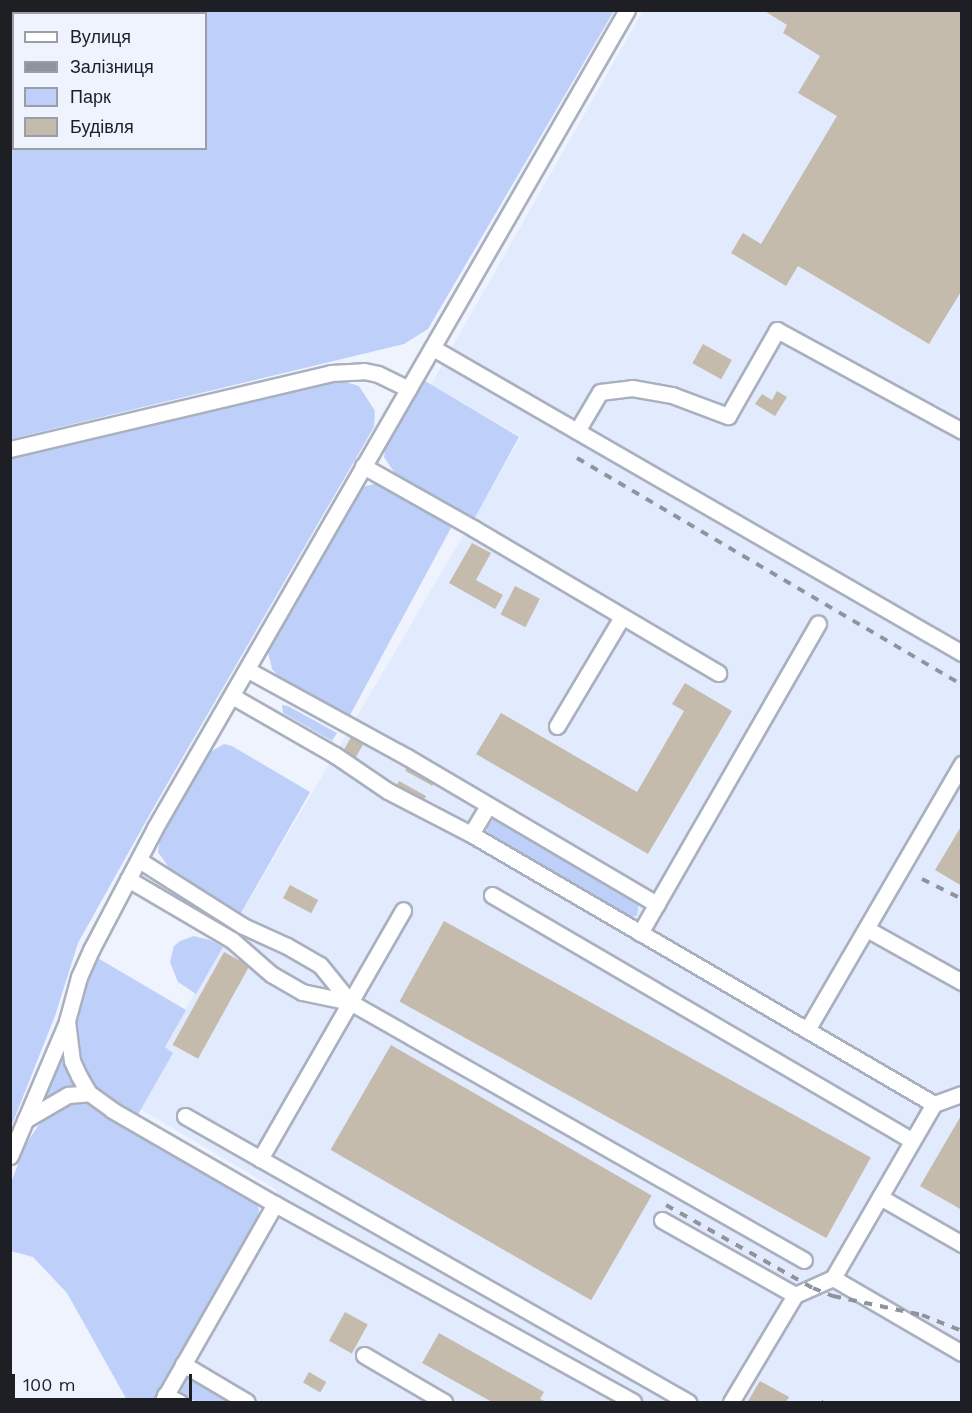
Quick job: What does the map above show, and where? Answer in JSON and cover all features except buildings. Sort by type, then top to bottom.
[{"type":"street","points":[[10,1156],[67,1021],[91,950],[128,879],[363,466],[627,10]]},
{"type":"street","points":[[577,431],[600,392],[632,388],[672,395],[728,416],[777,330],[962,431]]},
{"type":"street","points":[[433,348],[962,653]]},
{"type":"street","points":[[10,449],[331,373],[364,371],[378,374],[409,389]]},
{"type":"street","points":[[363,466],[473,528],[718,673]]},
{"type":"street","points":[[557,726],[622,617]]},
{"type":"street","points":[[640,933],[818,624]]},
{"type":"street","points":[[248,670],[407,757],[657,904]]},
{"type":"street","points":[[232,696],[335,755],[388,791],[471,834],[934,1104]]},
{"type":"street","points":[[807,1030],[962,764]]},
{"type":"street","points":[[471,834],[488,806]]},
{"type":"street","points":[[139,860],[243,926],[287,946],[320,965],[350,1002]]},
{"type":"street","points":[[128,879],[232,940],[271,975],[302,992],[350,1002],[804,1260]]},
{"type":"street","points":[[492,895],[912,1140]]},
{"type":"street","points":[[260,1159],[404,910]]},
{"type":"street","points":[[867,929],[962,982]]},
{"type":"street","points":[[67,1021],[72,1062],[89,1093],[112,1110],[275,1204],[633,1402]]},
{"type":"street","points":[[25,1120],[68,1095],[89,1093]]},
{"type":"street","points":[[731,1402],[795,1295],[833,1278],[934,1104],[962,1094]]},
{"type":"street","points":[[185,1116],[688,1402]]},
{"type":"street","points":[[880,1197],[962,1244]]},
{"type":"street","points":[[169,1400],[183,1364],[275,1204]]},
{"type":"street","points":[[662,1220],[795,1295]]},
{"type":"street","points":[[833,1278],[962,1353]]},
{"type":"street","points":[[364,1355],[435,1400]]},
{"type":"street","points":[[183,1364],[247,1402]]},
{"type":"shaded area","points":[[643,11],[961,11],[961,1402],[149,1402],[277,1190],[130,1103],[521,437],[431,384]]},
{"type":"green space","points":[[10,11],[614,11],[428,329],[404,344],[11,439]]},
{"type":"green space","points":[[335,379],[359,386],[375,411],[374,427],[155,805],[78,943],[55,1016],[11,1127],[11,457]]},
{"type":"green space","points":[[422,379],[519,437],[473,521],[394,472],[384,457],[386,439]]},
{"type":"green space","points":[[379,483],[452,526],[349,717],[280,678],[272,669],[268,652],[270,642],[355,494],[362,487]]},
{"type":"green space","points":[[282,705],[288,706],[337,733],[332,741],[283,713]]},
{"type":"green space","points":[[224,744],[232,746],[310,792],[241,913],[170,869],[158,852],[161,832],[203,756]]},
{"type":"green space","points":[[494,819],[499,819],[639,901],[637,915],[629,919],[488,837],[487,827]]},
{"type":"green space","points":[[194,936],[210,940],[223,947],[196,994],[178,982],[170,962],[174,946]]},
{"type":"green space","points":[[96,957],[186,1010],[165,1047],[173,1053],[136,1118],[92,1086],[80,1063],[75,1036],[76,1022],[82,994]]},
{"type":"green space","points":[[65,1048],[79,1088],[42,1103]]},
{"type":"green space","points":[[82,1099],[256,1202],[259,1209],[258,1217],[151,1402],[128,1402],[67,1293],[33,1257],[11,1251],[10,1185],[26,1144],[53,1110],[73,1100]]},
{"type":"green space","points":[[190,1377],[235,1402],[197,1402],[181,1393],[181,1382]]},
{"type":"railway","points":[[577,458],[962,685]]},
{"type":"railway","points":[[922,879],[962,899]]},
{"type":"railway","points":[[666,1205],[813,1288],[833,1296],[922,1315],[962,1331]]}]
